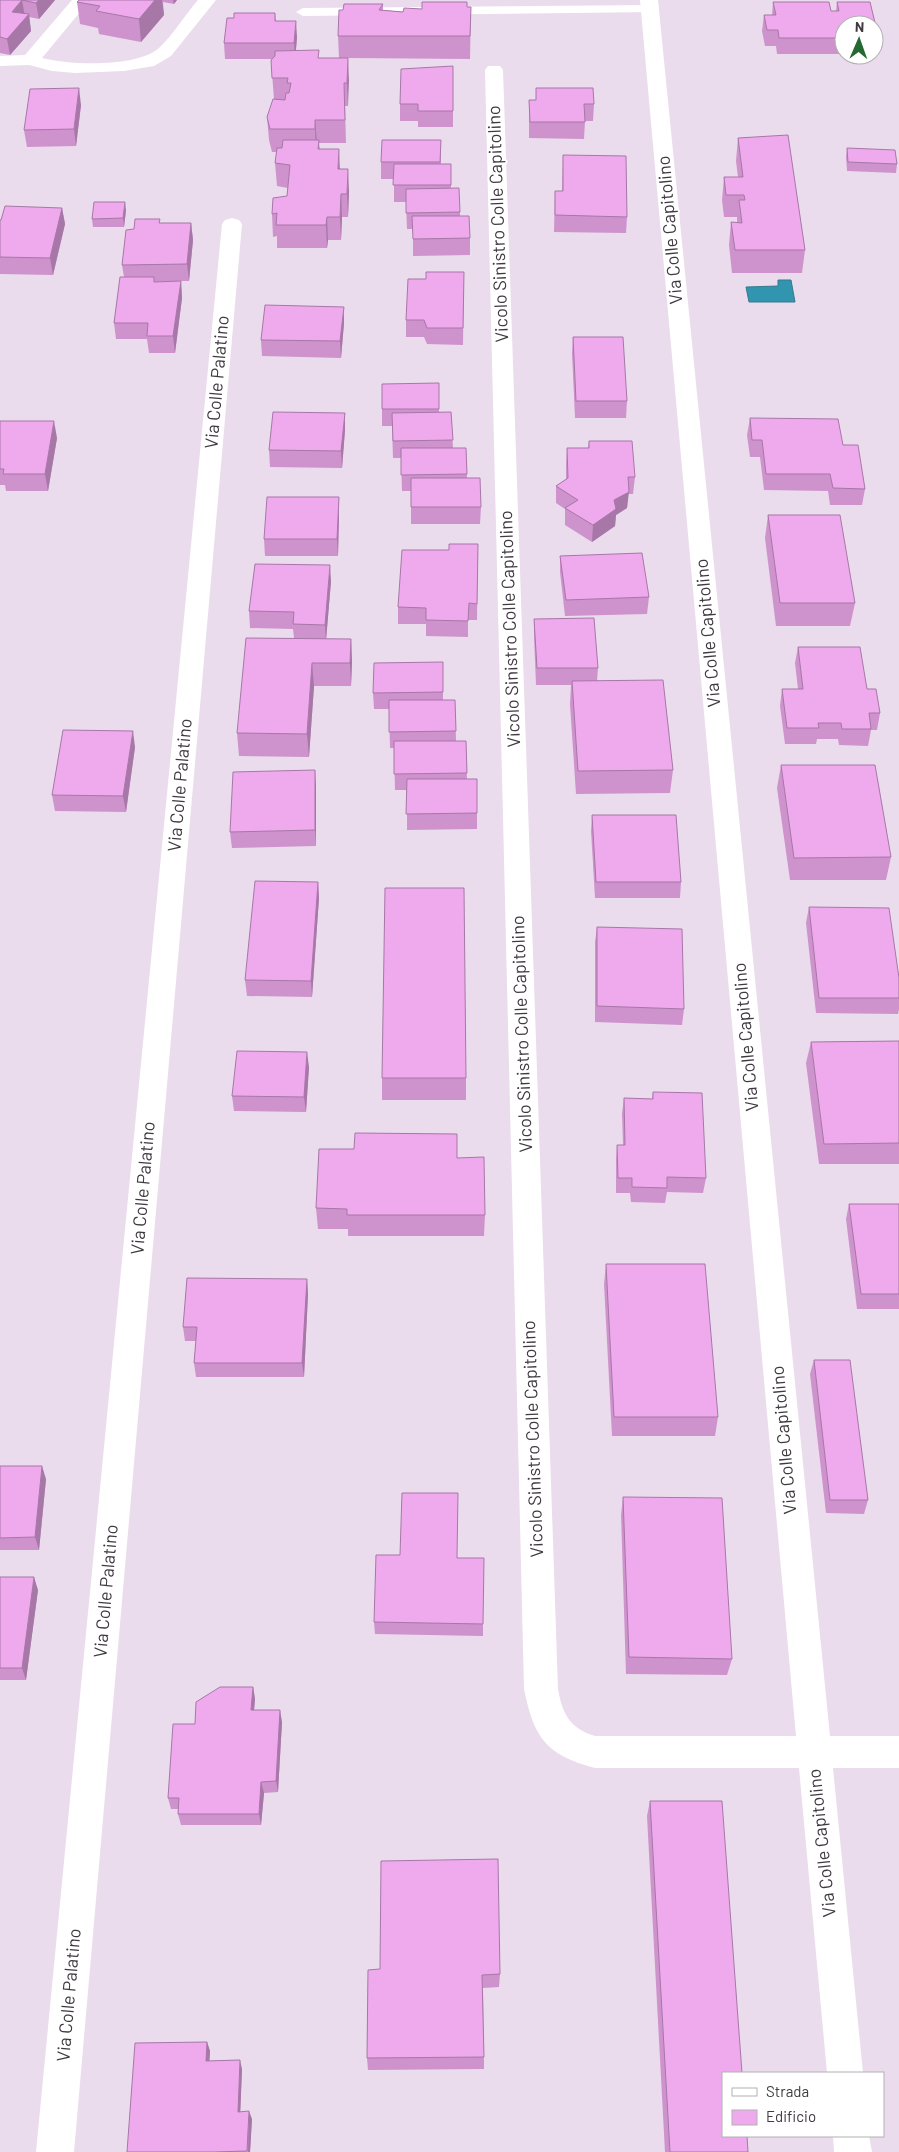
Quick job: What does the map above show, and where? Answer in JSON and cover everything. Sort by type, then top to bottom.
[{"type":"street","points":[[30,60],[81,0]]},
{"type":"street","points":[[0,61],[30,60],[67,68],[124,66],[148,62],[166,52],[208,0]]},
{"type":"street","name":"Via Colle Capitolino","points":[[649,4],[845,2072]]},
{"type":"street","name":"Vicolo Sinistro Colle Capitolino","points":[[494,70],[541,1689],[543,1704],[554,1732],[567,1742],[595,1752],[813,1750],[899,1752]]},
{"type":"street","name":"Via Colle Palatino","points":[[55,2152],[232,224]]},
{"type":"street","points":[[851,2137],[852,2152]]},
{"type":"lane","points":[[303,12],[649,4]]},
{"type":"water","points":[[778,280],[791,280],[795,302],[749,302],[746,287],[778,286]]},
{"type":"building","points":[[0,0],[22,0],[12,12],[29,14],[7,39],[0,37]]},
{"type":"building","points":[[22,0],[39,0],[36,3]]},
{"type":"building","points":[[79,0],[155,0],[139,19],[96,11],[100,6],[77,2]]},
{"type":"building","points":[[422,2],[467,2],[467,7],[471,7],[470,36],[338,36],[339,10],[343,10],[344,4],[383,4],[379,10],[403,12],[404,8],[422,9]]},
{"type":"building","points":[[773,2],[829,2],[831,11],[839,11],[837,2],[870,2],[873,15],[834,15],[834,38],[779,38],[778,30],[767,30],[764,15],[776,15]]},
{"type":"building","points":[[234,13],[275,13],[275,21],[296,21],[294,43],[224,43],[227,18],[234,18]]},
{"type":"building","points":[[319,50],[318,58],[348,58],[347,83],[344,83],[345,120],[315,120],[315,129],[270,129],[267,117],[273,99],[285,100],[291,83],[287,83],[288,78],[272,78],[271,60],[275,56],[275,51]]},
{"type":"building","points":[[453,66],[453,111],[418,111],[418,104],[400,104],[401,69]]},
{"type":"building","points":[[79,88],[74,129],[24,130],[30,89]]},
{"type":"building","points":[[536,88],[593,88],[594,104],[584,104],[585,122],[530,122],[529,100],[536,100]]},
{"type":"building","points":[[788,135],[805,250],[735,250],[731,222],[742,223],[739,200],[745,200],[744,195],[726,195],[724,177],[743,177],[738,138]]},
{"type":"building","points":[[283,140],[319,140],[318,149],[339,149],[338,169],[348,169],[347,194],[341,194],[340,217],[327,217],[326,225],[276,225],[277,213],[272,214],[273,198],[287,196],[290,165],[275,163],[277,148],[282,148]]},
{"type":"building","points":[[382,140],[441,140],[440,162],[381,162]]},
{"type":"building","points":[[847,148],[895,150],[897,164],[848,162]]},
{"type":"building","points":[[563,155],[626,156],[627,217],[555,215],[555,191],[563,191]]},
{"type":"building","points":[[394,164],[451,164],[451,185],[393,185]]},
{"type":"building","points":[[459,188],[460,212],[406,213],[406,189]]},
{"type":"building","points":[[94,202],[125,202],[123,218],[92,219]]},
{"type":"building","points":[[5,206],[62,208],[50,258],[0,257],[0,220]]},
{"type":"building","points":[[412,216],[469,216],[470,238],[413,239]]},
{"type":"building","points":[[135,219],[160,219],[159,223],[191,223],[187,264],[122,265],[126,230],[134,229]]},
{"type":"building","points":[[426,272],[464,272],[463,328],[427,328],[424,320],[406,320],[408,279],[426,279]]},
{"type":"building","points":[[120,277],[154,277],[154,282],[181,281],[173,336],[147,336],[148,323],[114,323]]},
{"type":"building","points":[[265,305],[344,307],[340,341],[261,340]]},
{"type":"building","points":[[573,337],[623,337],[627,401],[576,401]]},
{"type":"building","points":[[439,383],[439,409],[382,409],[382,384]]},
{"type":"building","points":[[273,412],[345,413],[341,451],[269,450]]},
{"type":"building","points":[[451,412],[453,440],[393,441],[392,413]]},
{"type":"building","points":[[750,418],[838,419],[843,445],[858,445],[865,489],[833,488],[830,474],[766,474],[762,440],[752,440]]},
{"type":"building","points":[[0,421],[54,421],[45,474],[3,474],[4,469],[0,469]]},
{"type":"building","points":[[589,441],[632,441],[635,477],[628,477],[629,492],[614,500],[616,509],[593,525],[565,508],[578,500],[556,486],[568,478],[567,448],[589,448]]},
{"type":"building","points":[[401,448],[466,448],[467,474],[401,475]]},
{"type":"building","points":[[411,478],[480,478],[481,507],[411,507]]},
{"type":"building","points":[[267,497],[339,497],[337,539],[264,539]]},
{"type":"building","points":[[768,515],[840,515],[855,603],[780,603]]},
{"type":"building","points":[[449,544],[478,544],[477,604],[469,603],[468,621],[426,620],[426,608],[398,607],[402,550],[449,550]]},
{"type":"building","points":[[642,553],[649,597],[566,600],[560,556]]},
{"type":"building","points":[[255,564],[330,565],[325,625],[293,624],[294,612],[249,611]]},
{"type":"building","points":[[594,618],[598,668],[537,668],[534,619]]},
{"type":"building","points":[[246,638],[351,639],[350,663],[312,663],[307,734],[237,733]]},
{"type":"building","points":[[798,647],[860,647],[867,689],[876,689],[880,713],[869,713],[871,729],[842,729],[841,723],[818,723],[819,728],[787,728],[782,689],[803,689]]},
{"type":"building","points":[[443,662],[443,692],[373,693],[374,663]]},
{"type":"building","points":[[663,680],[673,770],[578,771],[572,681]]},
{"type":"building","points":[[389,700],[455,700],[456,731],[389,732]]},
{"type":"building","points":[[63,730],[133,731],[123,796],[52,795]]},
{"type":"building","points":[[394,741],[466,741],[467,773],[394,774]]},
{"type":"building","points":[[781,765],[875,765],[891,857],[794,858]]},
{"type":"building","points":[[315,770],[315,830],[230,832],[233,772]]},
{"type":"building","points":[[407,779],[477,779],[477,813],[406,814]]},
{"type":"building","points":[[592,815],[676,815],[681,882],[596,882]]},
{"type":"building","points":[[255,881],[318,882],[311,981],[245,980]]},
{"type":"building","points":[[385,888],[464,888],[466,1078],[382,1078]]},
{"type":"building","points":[[809,907],[889,908],[899,978],[899,998],[819,998]]},
{"type":"building","points":[[597,927],[682,929],[684,1009],[597,1006]]},
{"type":"building","points":[[899,1041],[899,1143],[824,1144],[811,1042]]},
{"type":"building","points":[[237,1051],[307,1052],[304,1097],[232,1096]]},
{"type":"building","points":[[653,1092],[702,1093],[706,1178],[667,1177],[667,1188],[632,1187],[632,1178],[618,1178],[617,1145],[625,1145],[624,1098],[653,1099]]},
{"type":"building","points":[[355,1133],[457,1134],[457,1158],[484,1157],[485,1215],[347,1215],[347,1209],[316,1208],[319,1149],[354,1149]]},
{"type":"building","points":[[849,1204],[899,1204],[899,1294],[861,1294]]},
{"type":"building","points":[[606,1264],[705,1264],[718,1417],[614,1417]]},
{"type":"building","points":[[187,1278],[307,1279],[302,1363],[194,1363],[197,1327],[183,1327]]},
{"type":"building","points":[[814,1360],[850,1360],[868,1500],[830,1500]]},
{"type":"building","points":[[0,1466],[42,1466],[35,1537],[0,1538]]},
{"type":"building","points":[[402,1493],[458,1493],[457,1558],[484,1558],[483,1624],[374,1622],[376,1555],[400,1555]]},
{"type":"building","points":[[623,1497],[722,1498],[732,1659],[629,1657]]},
{"type":"building","points":[[0,1577],[34,1577],[22,1668],[0,1668]]},
{"type":"building","points":[[220,1687],[253,1687],[251,1710],[280,1710],[276,1781],[261,1782],[259,1814],[178,1814],[179,1798],[168,1798],[173,1724],[195,1724],[196,1702]]},
{"type":"building","points":[[650,1801],[722,1801],[742,2072],[722,2072],[722,2137],[747,2137],[748,2152],[670,2152]]},
{"type":"building","points":[[498,1859],[500,1974],[482,1975],[484,2057],[367,2058],[368,1970],[380,1969],[381,1861]]},
{"type":"building","points":[[207,2042],[206,2061],[240,2060],[238,2112],[249,2111],[247,2151],[127,2152],[135,2043]]}]
